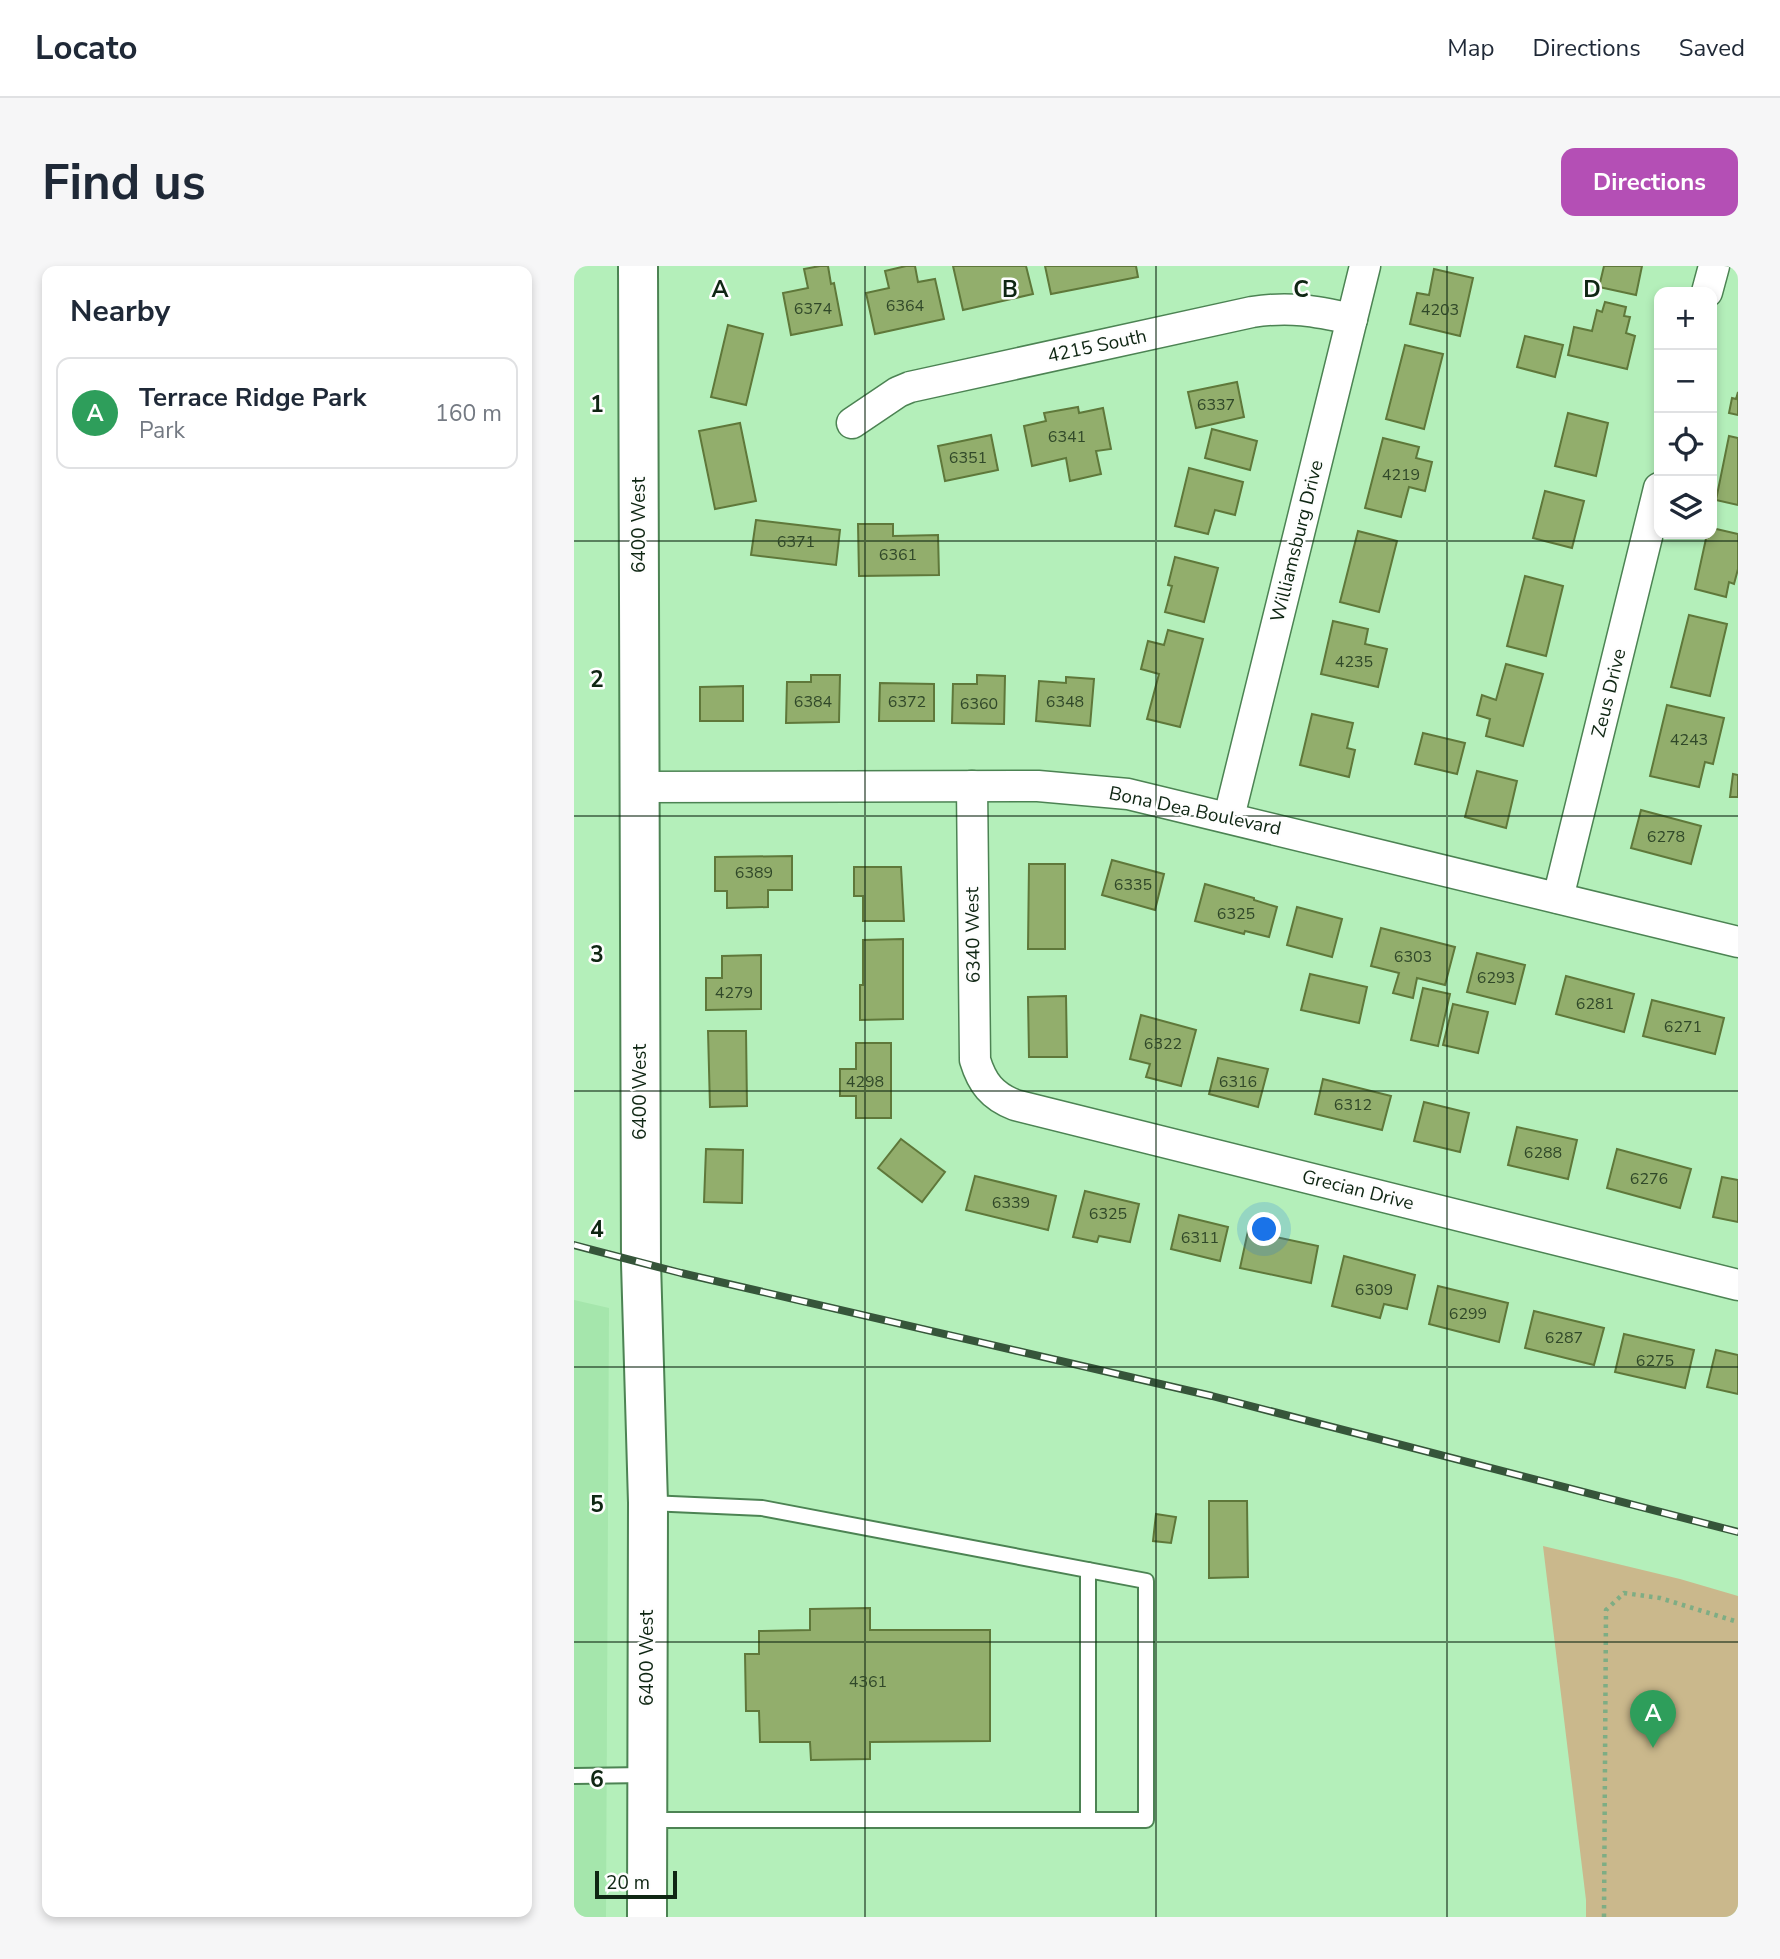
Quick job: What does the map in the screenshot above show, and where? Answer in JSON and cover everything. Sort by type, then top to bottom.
[{"type":"street","name":"6400 West","points":[[638,266],[640,1263],[648,1503],[647,1917]]},
{"type":"street","name":"Williamsburg Drive","points":[[1229,817],[1365,266]]},
{"type":"street","points":[[1708,287],[1714,266]]},
{"type":"street","name":"4215 South","points":[[852,424],[898,392],[910,387],[1252,312],[1303,309],[1352,319]]},
{"type":"street","name":"Zeus Drive","points":[[1558,898],[1654,508]]},
{"type":"street","name":"6340 West","points":[[972,786],[974,1047],[975,1060],[984,1084]]},
{"type":"street","name":"Bona Dea Boulevard","points":[[639,787],[1038,786],[1128,794],[1738,942]]},
{"type":"street","name":"Grecian Drive","points":[[984,1084],[1002,1100],[1014,1105],[1738,1285]]},
{"type":"lane","points":[[647,1820],[1146,1820],[1146,1581],[762,1508],[648,1503]]},
{"type":"lane","points":[[1088,1570],[1088,1820]]},
{"type":"lane","points":[[574,1776],[647,1775]]},
{"type":"path","points":[[1604,1917],[1606,1610],[1625,1593],[1660,1598],[1738,1622]]},
{"type":"shaded area","points":[[574,1300],[609,1308],[606,1917],[574,1917]]},
{"type":"shaded area","points":[[1543,1546],[1738,1596],[1738,1917],[1586,1917]]},
{"type":"building","points":[[828,266],[842,325],[791,335],[783,293],[808,288],[804,269]]},
{"type":"building","points":[[915,266],[918,282],[935,279],[944,319],[875,334],[866,293],[889,288],[885,271]]},
{"type":"building","points":[[953,266],[1026,266],[1033,294],[963,310]]},
{"type":"building","points":[[1045,266],[1136,266],[1138,277],[1051,294]]},
{"type":"building","points":[[1604,266],[1642,266],[1636,295],[1599,287]]},
{"type":"building","points":[[1434,269],[1473,278],[1460,336],[1410,324],[1417,293],[1429,295]]},
{"type":"building","points":[[1605,302],[1626,307],[1624,316],[1630,317],[1626,333],[1635,336],[1627,369],[1568,355],[1574,327],[1592,331],[1597,310],[1602,312]]},
{"type":"building","points":[[728,325],[763,334],[746,405],[711,397]]},
{"type":"building","points":[[1525,336],[1563,345],[1555,377],[1517,367]]},
{"type":"building","points":[[1405,345],[1443,354],[1424,429],[1386,419]]},
{"type":"building","points":[[1237,382],[1244,417],[1196,428],[1188,392]]},
{"type":"building","points":[[1738,392],[1738,415],[1729,413],[1732,398],[1736,399]]},
{"type":"building","points":[[1078,407],[1079,413],[1103,408],[1111,449],[1096,451],[1101,474],[1070,481],[1066,458],[1032,466],[1024,426],[1046,421],[1044,413]]},
{"type":"building","points":[[1568,413],[1608,423],[1596,476],[1555,466]]},
{"type":"building","points":[[740,423],[756,501],[715,509],[699,431]]},
{"type":"building","points":[[1212,429],[1257,441],[1250,470],[1205,458]]},
{"type":"building","points":[[991,435],[998,470],[945,481],[938,446]]},
{"type":"building","points":[[1729,436],[1738,438],[1738,505],[1717,500]]},
{"type":"building","points":[[1383,438],[1419,447],[1416,458],[1432,462],[1425,491],[1409,487],[1401,517],[1365,508]]},
{"type":"building","points":[[1189,468],[1243,482],[1235,515],[1215,510],[1208,534],[1175,526]]},
{"type":"building","points":[[1545,491],[1584,501],[1572,548],[1533,538]]},
{"type":"building","points":[[756,520],[840,530],[836,565],[751,555]]},
{"type":"building","points":[[858,524],[893,524],[893,536],[938,535],[939,575],[859,576]]},
{"type":"building","points":[[1717,529],[1738,534],[1738,569],[1734,584],[1729,582],[1726,597],[1695,589],[1706,539],[1717,539]]},
{"type":"building","points":[[1358,531],[1397,541],[1379,612],[1340,602]]},
{"type":"building","points":[[1175,557],[1218,568],[1204,622],[1165,612],[1172,586],[1168,585]]},
{"type":"building","points":[[1525,576],[1563,586],[1546,656],[1507,646]]},
{"type":"building","points":[[1689,615],[1727,624],[1710,696],[1671,687]]},
{"type":"building","points":[[1333,621],[1368,629],[1365,644],[1387,649],[1378,687],[1321,674]]},
{"type":"building","points":[[1168,630],[1203,639],[1180,727],[1147,719],[1159,674],[1141,669],[1148,641],[1164,645]]},
{"type":"building","points":[[1506,664],[1543,674],[1523,746],[1486,736],[1490,719],[1477,715],[1482,695],[1496,700]]},
{"type":"building","points":[[811,675],[840,675],[839,722],[786,723],[787,682],[811,682]]},
{"type":"building","points":[[977,675],[1005,676],[1004,724],[952,723],[953,684],[977,684]]},
{"type":"building","points":[[1066,677],[1094,679],[1090,726],[1036,721],[1039,681],[1066,683]]},
{"type":"building","points":[[880,683],[934,684],[934,721],[879,721]]},
{"type":"building","points":[[743,686],[743,721],[700,721],[700,687]]},
{"type":"building","points":[[1667,705],[1724,718],[1713,764],[1705,762],[1699,787],[1650,776]]},
{"type":"building","points":[[1312,714],[1353,723],[1347,748],[1355,750],[1349,777],[1300,765]]},
{"type":"building","points":[[1423,733],[1465,743],[1457,774],[1415,764]]},
{"type":"building","points":[[1477,771],[1517,781],[1506,828],[1465,817]]},
{"type":"building","points":[[1733,774],[1738,775],[1738,797],[1730,797]]},
{"type":"building","points":[[1641,810],[1701,826],[1691,864],[1631,848]]},
{"type":"building","points":[[792,856],[792,890],[768,890],[768,907],[727,908],[727,891],[715,891],[715,857]]},
{"type":"building","points":[[1112,860],[1164,874],[1155,910],[1102,895]]},
{"type":"building","points":[[1029,864],[1065,864],[1065,949],[1028,949]]},
{"type":"building","points":[[854,867],[901,867],[904,921],[863,921],[863,896],[854,896]]},
{"type":"building","points":[[1205,884],[1277,907],[1269,937],[1245,931],[1244,934],[1195,921]]},
{"type":"building","points":[[1297,907],[1342,919],[1332,957],[1287,945]]},
{"type":"building","points":[[1381,928],[1455,947],[1445,985],[1417,978],[1413,998],[1393,993],[1399,973],[1371,966]]},
{"type":"building","points":[[903,939],[903,1019],[860,1020],[863,940]]},
{"type":"building","points":[[1477,953],[1525,965],[1515,1004],[1467,992]]},
{"type":"building","points":[[761,955],[761,1009],[706,1010],[706,978],[722,978],[722,956]]},
{"type":"building","points":[[1310,974],[1367,987],[1359,1023],[1301,1010]]},
{"type":"building","points":[[1566,976],[1634,994],[1624,1032],[1556,1014]]},
{"type":"building","points":[[1423,988],[1450,994],[1438,1046],[1411,1040]]},
{"type":"building","points":[[1066,996],[1067,1057],[1029,1057],[1028,997]]},
{"type":"building","points":[[1652,1000],[1724,1018],[1715,1054],[1643,1036]]},
{"type":"building","points":[[1453,1004],[1488,1012],[1478,1053],[1443,1045]]},
{"type":"building","points":[[1141,1015],[1196,1030],[1181,1086],[1146,1077],[1150,1064],[1130,1059]]},
{"type":"building","points":[[708,1031],[746,1031],[747,1106],[710,1107]]},
{"type":"building","points":[[856,1043],[891,1043],[891,1118],[856,1118],[856,1096],[840,1096],[840,1069],[856,1069]]},
{"type":"building","points":[[1218,1058],[1268,1069],[1258,1107],[1209,1094]]},
{"type":"building","points":[[1323,1079],[1391,1096],[1382,1130],[1315,1114]]},
{"type":"building","points":[[1424,1102],[1469,1113],[1460,1152],[1414,1141]]},
{"type":"building","points":[[1517,1127],[1577,1140],[1568,1179],[1508,1165]]},
{"type":"building","points":[[901,1139],[945,1172],[922,1202],[878,1168]]},
{"type":"building","points":[[706,1149],[743,1150],[742,1203],[704,1202]]},
{"type":"building","points":[[1617,1149],[1691,1169],[1680,1208],[1607,1188]]},
{"type":"building","points":[[975,1176],[1056,1196],[1048,1230],[966,1210]]},
{"type":"building","points":[[1722,1177],[1738,1180],[1738,1222],[1713,1217]]},
{"type":"building","points":[[1085,1191],[1139,1204],[1130,1242],[1099,1236],[1097,1242],[1073,1237]]},
{"type":"building","points":[[1179,1215],[1228,1227],[1220,1261],[1171,1249]]},
{"type":"building","points":[[1248,1231],[1318,1246],[1311,1283],[1240,1268]]},
{"type":"building","points":[[1344,1256],[1415,1275],[1407,1309],[1384,1304],[1380,1318],[1332,1306]]},
{"type":"building","points":[[1438,1286],[1508,1303],[1499,1342],[1429,1324]]},
{"type":"building","points":[[1534,1311],[1604,1328],[1594,1365],[1525,1348]]},
{"type":"building","points":[[1624,1334],[1694,1350],[1685,1388],[1615,1372]]},
{"type":"building","points":[[1716,1350],[1738,1355],[1738,1394],[1707,1387]]},
{"type":"building","points":[[1209,1501],[1247,1501],[1248,1577],[1209,1578]]},
{"type":"building","points":[[1156,1514],[1176,1517],[1171,1543],[1153,1541]]},
{"type":"building","points":[[870,1608],[870,1630],[990,1630],[990,1741],[870,1742],[870,1759],[811,1760],[810,1742],[760,1742],[759,1711],[746,1711],[745,1654],[759,1654],[759,1631],[810,1630],[810,1609]]},
{"type":"railway","points":[[574,1245],[681,1273],[1212,1396],[1738,1532]]},
{"type":"place","name":"Terrace Ridge Park","points":[[1653,1748]]}]
